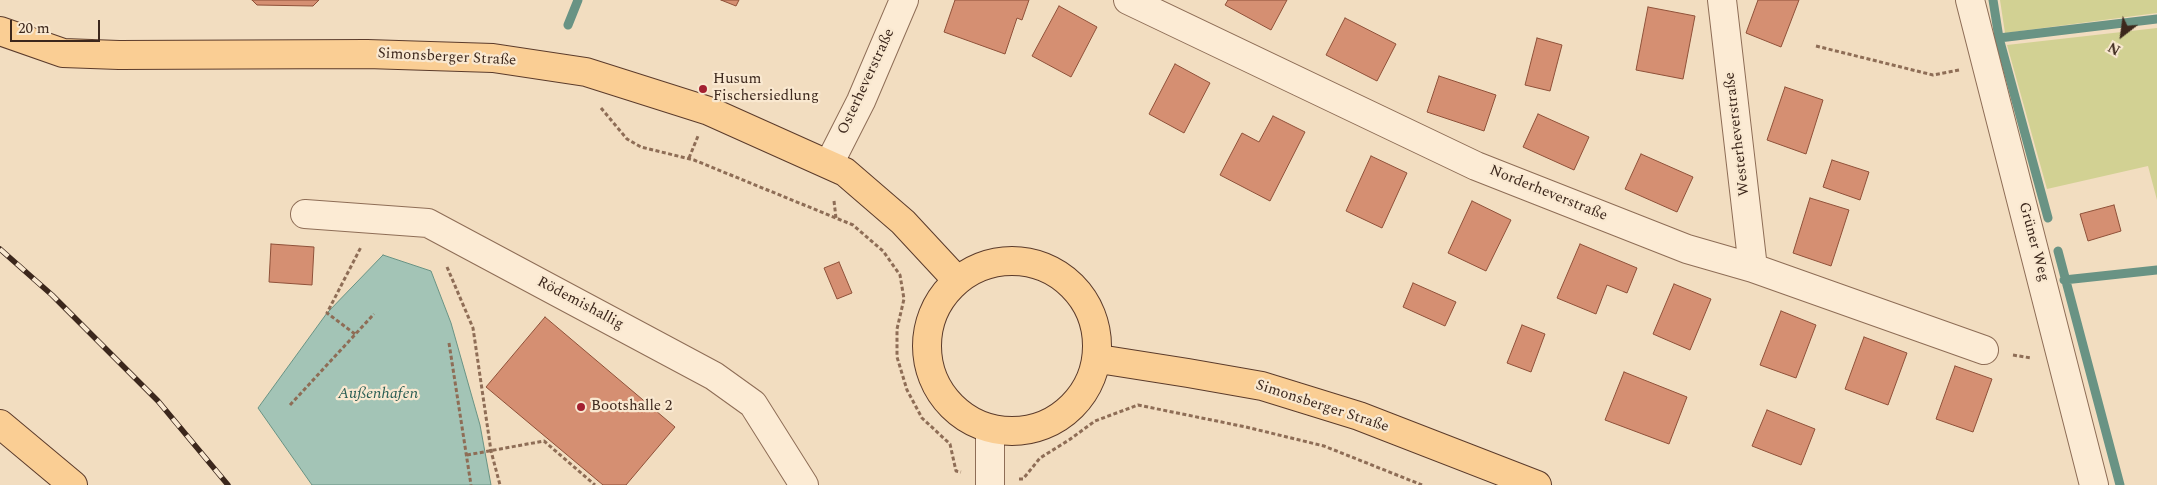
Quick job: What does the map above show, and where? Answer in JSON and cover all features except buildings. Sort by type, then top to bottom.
[{"type":"main road","name":"Simonsberger Straße","points":[[0,31],[63,53],[119,55],[367,54],[493,58],[586,72],[709,111],[844,172],[885,206],[955,278]]},
{"type":"main road","points":[[1020,260],[1050,269],[1076,287],[1092,314],[1099,359],[1093,376],[1077,404],[1052,423],[1021,432],[990,429],[961,415],[940,392],[928,362],[928,331],[939,301],[955,278],[988,264],[1020,260]]},
{"type":"main road","name":"Simonsberger Straße","points":[[1099,359],[1188,372],[1262,386],[1359,416],[1537,485]]},
{"type":"main road","points":[[0,424],[73,485]]},
{"type":"street","name":"Osterheverstraße","points":[[829,164],[861,101],[904,0]]},
{"type":"street","name":"Norderheverstraße","points":[[1128,0],[1476,166],[1687,249],[1753,268],[1984,350]]},
{"type":"street","name":"Westerheverstraße","points":[[1722,0],[1753,268]]},
{"type":"street","name":"Grüner Weg","points":[[1970,0],[2094,485]]},
{"type":"street","name":"Rödemishallig","points":[[305,214],[428,223],[714,376],[753,404],[804,485]]},
{"type":"street","points":[[990,429],[990,481]]},
{"type":"path","points":[[1816,46],[1933,75],[1986,65]]},
{"type":"path","points":[[586,72],[594,101],[628,139],[641,146],[694,160],[836,218],[853,226],[883,251],[900,275],[904,299],[897,329],[897,357],[907,390],[922,418],[950,444],[956,471],[990,481],[1023,479],[1040,458],[1070,440],[1095,421],[1138,405],[1246,427],[1324,446],[1422,485]]},
{"type":"path","points":[[428,223],[473,328],[491,451],[500,485]]},
{"type":"path","points":[[355,334],[327,313],[360,247],[369,244]]},
{"type":"path","points":[[290,405],[374,314]]},
{"type":"path","points":[[449,343],[471,485]]},
{"type":"path","points":[[1984,350],[2064,364]]},
{"type":"path","points":[[467,455],[544,441],[595,485]]},
{"type":"shaded area","points":[[2000,0],[2157,0],[2157,13],[2005,33]]},
{"type":"shaded area","points":[[2157,28],[2157,200],[2148,166],[2047,189],[2007,45]]},
{"type":"water","name":"Außenhafen","points":[[383,255],[431,271],[451,323],[480,425],[491,485],[312,485],[258,408],[327,313]]},
{"type":"waterway","points":[[568,25],[578,0]]},
{"type":"waterway","points":[[1993,0],[1999,38],[2048,218]]},
{"type":"waterway","points":[[1999,38],[2157,19]]},
{"type":"waterway","points":[[2058,251],[2120,485]]},
{"type":"waterway","points":[[2064,280],[2157,270]]},
{"type":"railway","points":[[0,249],[52,295],[158,401],[228,485]]},
{"type":"place","name":"Husum Fischersiedlung","points":[[703,89]]},
{"type":"place","name":"Bootshalle 2","points":[[581,407]]}]
